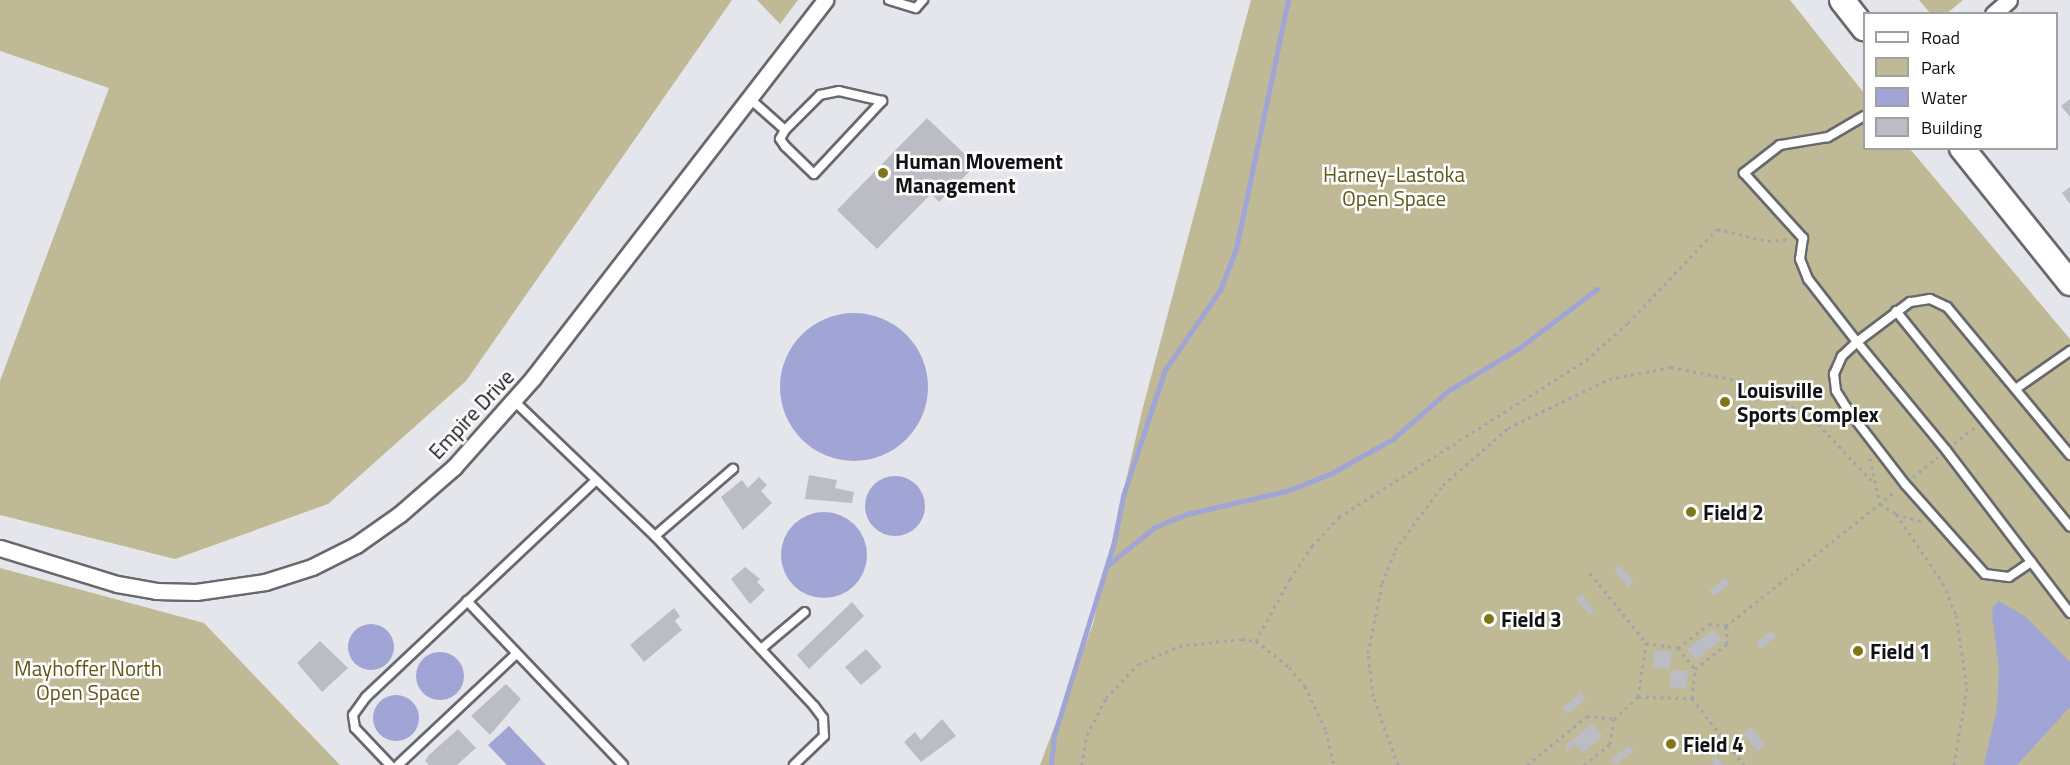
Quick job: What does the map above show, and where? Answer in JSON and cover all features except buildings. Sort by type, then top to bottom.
[{"type":"main road","points":[[1842,0],[1863,27]]},
{"type":"main road","points":[[1964,150],[2067,273]]},
{"type":"street","name":"Empire Drive","points":[[0,548],[117,584],[156,591],[195,592],[265,582],[312,567],[356,545],[400,514],[454,467],[561,345],[825,0]]},
{"type":"street","points":[[1994,12],[2009,0]]},
{"type":"lane","points":[[889,0],[916,8],[923,0]]},
{"type":"lane","points":[[839,91],[882,101],[814,174],[784,146],[780,139],[785,130],[820,95],[839,91]]},
{"type":"lane","points":[[750,99],[785,130]]},
{"type":"lane","points":[[1863,117],[1828,137],[1780,146],[1744,173],[1803,238],[1800,259],[1809,279],[1857,342],[1946,450],[2070,613]]},
{"type":"lane","points":[[2031,562],[2009,577],[1985,574],[1938,523],[1868,436],[1836,391],[1834,374],[1842,356],[1896,311],[1910,302],[1930,299],[1947,307],[2017,388],[2070,455]]},
{"type":"lane","points":[[1896,311],[2070,526]]},
{"type":"lane","points":[[2017,388],[2070,351]]},
{"type":"lane","points":[[513,400],[655,536],[823,718],[824,735],[794,765]]},
{"type":"lane","points":[[655,536],[733,469]]},
{"type":"lane","points":[[390,765],[355,728],[353,715],[366,697],[596,480]]},
{"type":"lane","points":[[467,601],[515,655],[623,765]]},
{"type":"lane","points":[[761,649],[805,612]]},
{"type":"lane","points":[[398,765],[515,655]]},
{"type":"path","points":[[1256,641],[1295,570],[1339,517],[1586,360],[1628,323],[1717,229],[1768,241],[1803,238]]},
{"type":"path","points":[[1398,765],[1373,696],[1368,653],[1382,583],[1395,550],[1443,485],[1508,428],[1609,379],[1671,367],[1742,381],[1773,394],[1818,424],[1873,482]]},
{"type":"path","points":[[1678,648],[1708,624],[1726,626],[1984,420]]},
{"type":"path","points":[[1868,436],[1873,482],[1880,504],[1896,514],[1938,523]]},
{"type":"path","points":[[1896,514],[1925,552],[1956,615],[1967,688],[1963,733],[1954,765]]},
{"type":"path","points":[[1590,573],[1646,643],[1678,648],[1695,669],[1692,698],[1744,765]]},
{"type":"path","points":[[1695,669],[1727,644],[1726,626]]},
{"type":"path","points":[[1082,765],[1087,735],[1106,698],[1138,664],[1179,646],[1229,639],[1256,641],[1289,667],[1305,686],[1326,731],[1334,765]]},
{"type":"path","points":[[1584,765],[1610,744],[1614,718],[1638,697],[1646,643]]},
{"type":"path","points":[[1638,697],[1692,698]]},
{"type":"path","points":[[1527,765],[1587,716],[1614,718]]},
{"type":"green space","points":[[0,0],[732,0],[466,381],[328,504],[175,559],[0,515],[0,381],[109,88],[0,51]]},
{"type":"green space","points":[[757,0],[798,0],[780,24]]},
{"type":"green space","name":"Harney-Lastoka Open Space","points":[[1251,0],[1790,0],[1863,92],[1863,150],[1911,150],[2070,339],[2070,765],[1040,765],[1093,624],[1142,411]]},
{"type":"green space","points":[[1919,0],[1963,0],[1948,12],[1929,12]]},
{"type":"green space","name":"Mayhoffer North Open Space","points":[[0,568],[204,623],[340,765],[0,765]]},
{"type":"water","points":[[854,313],[868,314],[882,319],[895,325],[906,335],[916,346],[922,359],[927,373],[927,401],[922,415],[916,428],[906,439],[895,449],[882,455],[868,460],[854,461],[840,460],[826,455],[813,449],[802,439],[792,428],[786,415],[781,401],[780,387],[781,373],[786,359],[792,346],[802,335],[813,325],[826,319],[840,314]]},
{"type":"water","points":[[895,476],[912,481],[920,489],[925,506],[920,523],[912,531],[895,536],[878,531],[870,523],[865,506],[870,489],[878,481]]},
{"type":"water","points":[[824,512],[848,519],[860,531],[867,555],[860,579],[848,591],[824,598],[800,591],[788,579],[781,555],[788,531],[800,519]]},
{"type":"water","points":[[1999,601],[2026,617],[2070,662],[2070,707],[2017,765],[1984,765],[1997,708],[1999,668],[1992,615],[1993,606]]},
{"type":"water","points":[[371,624],[387,631],[394,647],[387,663],[371,670],[355,663],[348,647],[355,631]]},
{"type":"water","points":[[440,652],[457,659],[464,676],[457,693],[440,700],[423,693],[416,676],[423,659]]},
{"type":"water","points":[[401,695],[413,701],[418,709],[418,727],[413,735],[405,740],[391,741],[383,738],[376,731],[373,713],[376,705],[383,698]]},
{"type":"water","points":[[509,726],[546,765],[507,765],[488,745]]},
{"type":"waterway","points":[[1051,765],[1054,736],[1114,542],[1123,496],[1165,370],[1220,290],[1236,249],[1288,0]]},
{"type":"waterway","points":[[1108,565],[1155,527],[1187,514],[1287,491],[1330,474],[1393,439],[1448,391],[1518,349],[1597,289]]},
{"type":"place","name":"Human Movement Management","points":[[883,173]]},
{"type":"place","name":"Louisville Sports Complex","points":[[1725,402]]},
{"type":"place","name":"Field 2","points":[[1691,512]]},
{"type":"place","name":"Field 3","points":[[1489,619]]},
{"type":"place","name":"Field 1","points":[[1858,651]]},
{"type":"place","name":"Field 4","points":[[1671,744]]}]
